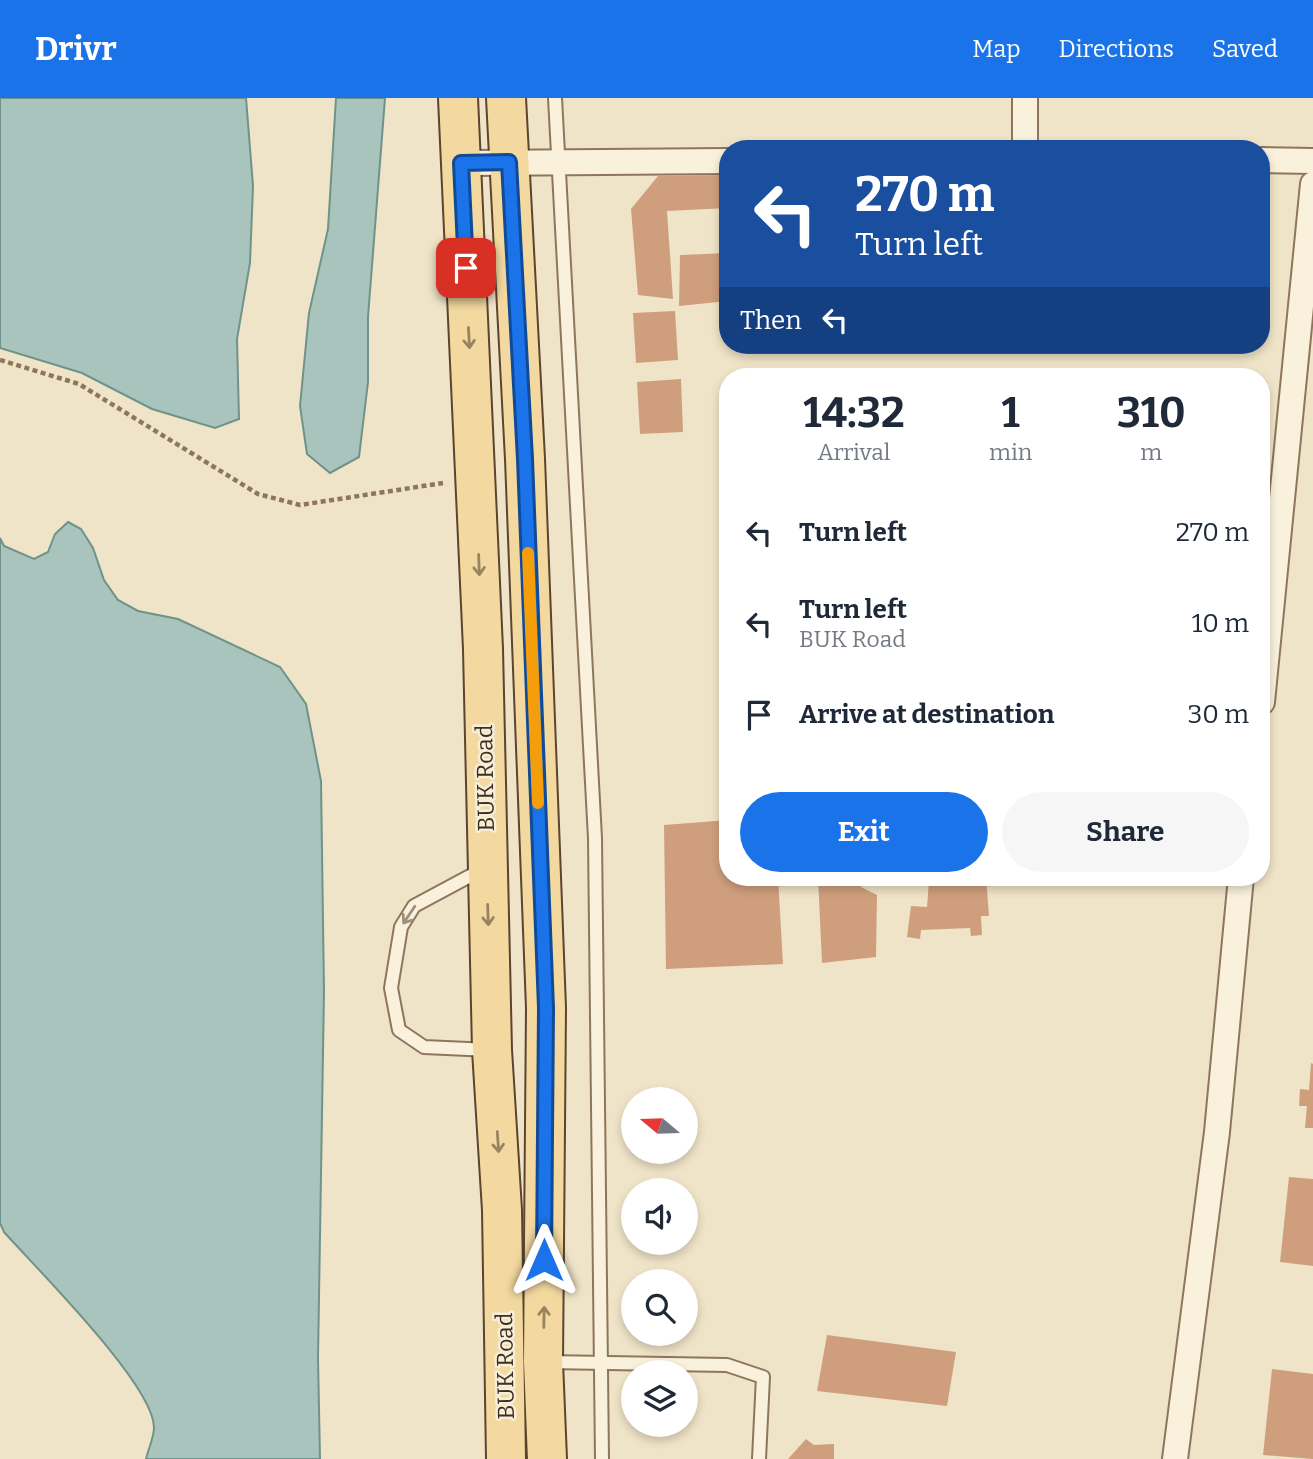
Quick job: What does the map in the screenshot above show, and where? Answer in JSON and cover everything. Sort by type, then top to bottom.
[{"type":"main road","name":"BUK Road","points":[[458,98],[475,478],[492,1050],[502,1210],[506,1459]]},
{"type":"main road","name":"BUK Road","points":[[506,98],[525,459],[546,1008],[543,1362],[547,1459]]},
{"type":"street","points":[[1024,140],[1025,98]]},
{"type":"street","points":[[1270,160],[1313,161]]},
{"type":"street","points":[[461,163],[719,161]]},
{"type":"street","points":[[1270,636],[1304,357],[1313,184]]},
{"type":"street","points":[[1175,1459],[1217,1132],[1240,886]]},
{"type":"lane","points":[[555,98],[594,838],[602,1459]]},
{"type":"lane","points":[[486,867],[414,906],[401,927],[391,988],[399,1030],[424,1047],[492,1050]]},
{"type":"lane","points":[[543,1362],[727,1365],[763,1377],[759,1459]]},
{"type":"path","points":[[0,360],[79,384],[258,494],[300,505],[475,478]]},
{"type":"water","points":[[0,98],[246,98],[253,186],[250,263],[237,339],[239,419],[215,428],[152,409],[82,373],[0,348]]},
{"type":"water","points":[[336,98],[385,98],[368,317],[368,382],[359,457],[330,473],[307,454],[300,406],[309,313],[328,229]]},
{"type":"water","points":[[68,522],[81,529],[93,548],[104,580],[118,600],[138,611],[178,619],[280,667],[306,704],[321,781],[324,991],[318,1358],[320,1459],[146,1459],[154,1428],[149,1409],[135,1385],[91,1327],[4,1232],[0,1223],[0,538],[4,546],[34,559],[48,552],[55,534]]},
{"type":"building","points":[[719,175],[719,208],[667,211],[673,299],[638,295],[631,209],[658,176]]},
{"type":"building","points":[[719,253],[719,302],[679,306],[680,255]]},
{"type":"building","points":[[675,311],[678,360],[636,363],[633,313]]},
{"type":"building","points":[[681,379],[683,432],[640,434],[637,382]]},
{"type":"building","points":[[719,821],[719,886],[779,886],[783,964],[666,969],[664,825]]},
{"type":"building","points":[[818,886],[861,886],[877,895],[876,957],[822,963]]},
{"type":"building","points":[[929,886],[987,886],[989,916],[981,916],[982,935],[971,936],[970,928],[921,930],[920,939],[907,937],[911,906],[927,907]]},
{"type":"building","points":[[1311,1063],[1313,1128],[1305,1128],[1307,1106],[1299,1106],[1300,1089],[1309,1090]]},
{"type":"building","points":[[1289,1177],[1313,1179],[1313,1266],[1280,1262]]},
{"type":"building","points":[[827,1335],[956,1352],[947,1406],[817,1391]]},
{"type":"building","points":[[1272,1369],[1313,1374],[1313,1459],[1263,1455]]},
{"type":"building","points":[[806,1439],[814,1445],[834,1444],[834,1459],[788,1459]]},
{"type":"slow traffic","points":[[528,553],[538,803]]},
{"type":"route","points":[[466,268],[461,163],[509,162],[525,459],[546,1008],[544,1260]]}]
